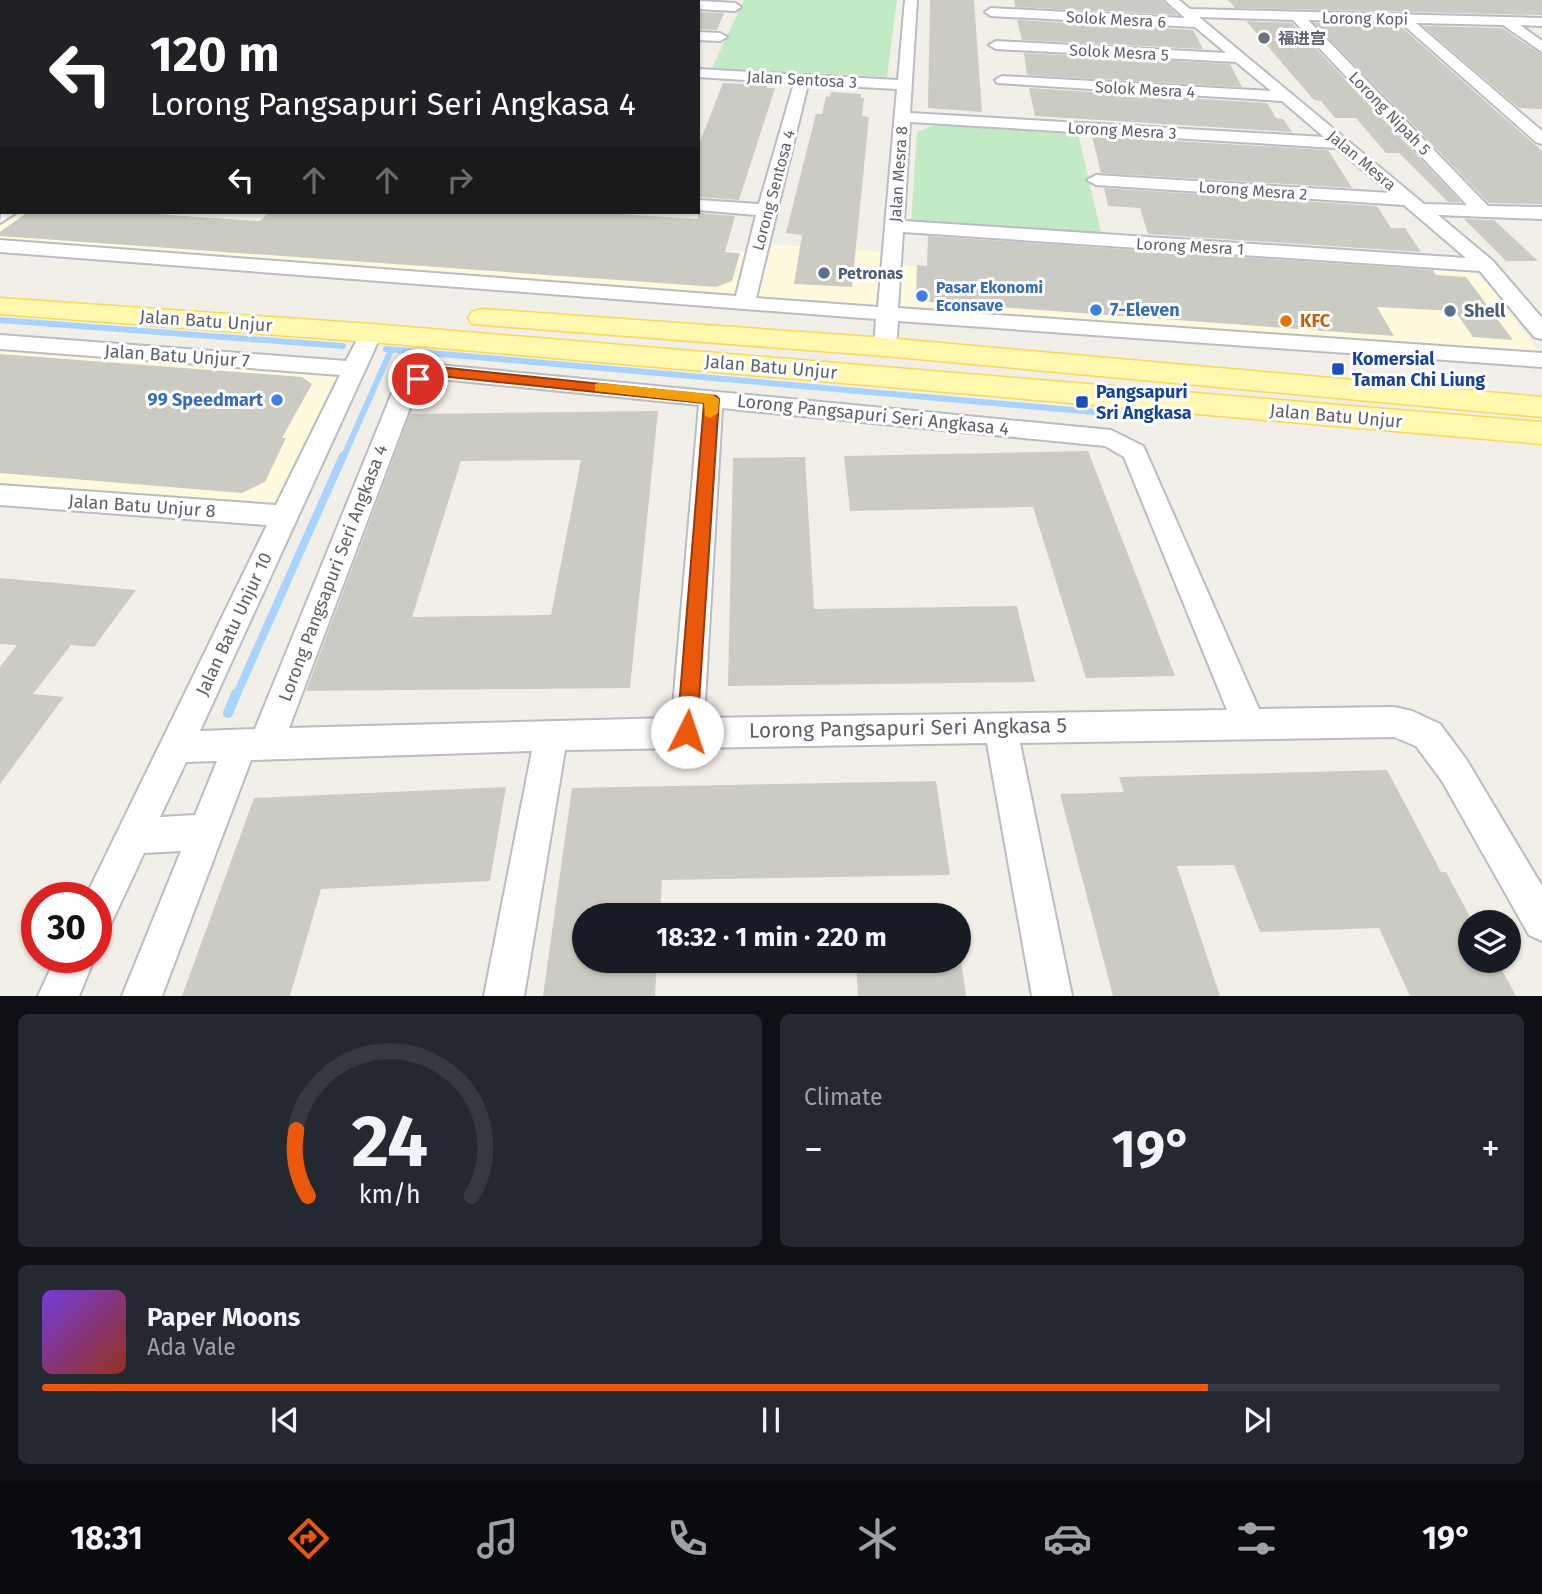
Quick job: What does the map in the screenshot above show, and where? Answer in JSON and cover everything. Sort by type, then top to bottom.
[{"type":"main road","name":"Jalan Batu Unjur","points":[[0,284],[885,348],[1533,402]]},
{"type":"main road","name":"Jalan Batu Unjur","points":[[0,306],[371,333],[1542,433]]},
{"type":"main road","points":[[1439,425],[1455,415],[1468,414],[1542,423]]},
{"type":"street","name":"Jalan Mesra 8","points":[[885,348],[911,0]]},
{"type":"street","name":"Jalan Mesra","points":[[1171,0],[1486,265],[1542,332]]},
{"type":"street","points":[[700,5],[735,7]]},
{"type":"street","name":"Lorong Kopi","points":[[1193,18],[1297,16],[1542,22]]},
{"type":"street","name":"Lorong Nipah 5","points":[[1297,16],[1483,211]]},
{"type":"street","name":"Solok Mesra 6","points":[[997,46],[1193,18]]},
{"type":"street","points":[[1404,19],[1542,139]]},
{"type":"street","points":[[1506,21],[1542,48]]},
{"type":"street","points":[[700,36],[720,37]]},
{"type":"street","name":"Solok Mesra 5","points":[[997,46],[1241,58]]},
{"type":"street","name":"Solok Mesra 4","points":[[997,46],[1287,97]]},
{"type":"street","name":"Jalan Sentosa 3","points":[[702,73],[905,85]]},
{"type":"street","name":"Lorong Sentosa 4","points":[[745,302],[802,79]]},
{"type":"street","name":"Lorong Mesra 3","points":[[903,117],[1009,118],[1342,143]]},
{"type":"street","name":"Lorong Mesra 2","points":[[1096,180],[1415,204]]},
{"type":"street","points":[[1415,204],[1483,211],[1542,213]]},
{"type":"street","points":[[700,205],[767,210]]},
{"type":"street","name":"Lorong Mesra 1","points":[[894,226],[1486,265]]},
{"type":"street","points":[[0,246],[888,314],[1542,360]]},
{"type":"street","name":"Jalan Batu Unjur 10","points":[[112,882],[371,333]]},
{"type":"street","name":"Jalan Batu Unjur 7","points":[[0,342],[354,369]]},
{"type":"street","name":"Lorong Pangsapuri Seri Angkasa 4","points":[[253,744],[406,388],[418,379],[439,372],[1111,438],[1134,452],[1249,724]]},
{"type":"street","points":[[687,732],[711,399]]},
{"type":"street","name":"Jalan Batu Unjur 8","points":[[0,495],[285,516]]},
{"type":"street","name":"Lorong Pangsapuri Seri Angkasa 5","points":[[176,747],[687,732],[1394,722],[1412,726],[1429,736],[1454,770],[1542,922]]},
{"type":"street","points":[[1000,726],[1052,996]]},
{"type":"street","points":[[504,996],[551,735]]},
{"type":"street","points":[[142,996],[204,832],[253,744]]},
{"type":"street","points":[[134,836],[204,832]]},
{"type":"street","points":[[58,996],[69,973]]},
{"type":"shaded area","points":[[10,214],[161,214],[762,253],[765,244],[884,252],[883,264],[1383,298],[1360,260],[1473,269],[1490,286],[1542,356],[0,243],[0,222]]},
{"type":"shaded area","points":[[0,347],[344,374],[280,509],[0,485]]},
{"type":"green space","points":[[744,0],[897,0],[887,77],[712,68]]},
{"type":"green space","points":[[935,125],[1078,134],[1102,236],[911,223],[917,132]]},
{"type":"building","points":[[930,0],[974,0],[982,112],[928,108]]},
{"type":"building","points":[[1014,0],[1162,0],[1178,15],[1015,7]]},
{"type":"building","points":[[1228,0],[1542,0],[1542,15],[1235,8]]},
{"type":"building","points":[[700,12],[724,13],[717,30],[700,29]]},
{"type":"building","points":[[1017,20],[1193,30],[1203,49],[1022,40]]},
{"type":"building","points":[[1246,21],[1292,23],[1461,202],[1448,202],[1399,153],[1386,153],[1356,118],[1335,118],[1321,101],[1314,100]]},
{"type":"building","points":[[1314,23],[1399,25],[1542,151],[1542,204],[1489,203]]},
{"type":"building","points":[[1423,26],[1502,28],[1542,55],[1542,109],[1519,108]]},
{"type":"building","points":[[1024,53],[1230,64],[1242,87],[1027,75]]},
{"type":"building","points":[[723,83],[768,85],[767,88],[775,88],[739,200],[700,197],[700,142]]},
{"type":"building","points":[[1029,88],[1267,103],[1276,118],[1283,119],[1292,132],[1035,116]]},
{"type":"building","points":[[831,92],[861,94],[861,98],[864,98],[862,116],[869,117],[852,287],[794,284],[802,235],[786,233],[816,114],[822,114],[826,96],[830,97]]},
{"type":"building","points":[[1092,136],[1328,150],[1352,188],[1101,173]]},
{"type":"building","points":[[1104,188],[1377,206],[1391,228],[1405,228],[1421,252],[1148,234],[1140,208],[1108,206]]},
{"type":"building","points":[[700,213],[735,216],[725,252],[740,253],[732,281],[716,287],[0,236],[0,232],[25,214],[154,214],[260,221],[267,214],[616,214],[698,219]]},
{"type":"building","points":[[1464,219],[1494,220],[1538,261],[1506,261]]},
{"type":"building","points":[[928,236],[1433,270],[1436,275],[1466,277],[1513,340],[1473,337],[1455,311],[1377,307],[1394,336],[930,302],[916,295],[917,265],[927,266]]},
{"type":"building","points":[[0,354],[302,377],[312,384],[282,438],[286,438],[265,482],[242,493],[0,473]]},
{"type":"building","points":[[658,411],[630,688],[306,691],[410,414]],"holes":[[[581,460],[551,615],[412,617],[461,461]]]},
{"type":"building","points":[[1088,451],[1175,676],[1086,678],[1033,507],[850,511],[844,456]]},
{"type":"building","points":[[805,457],[814,609],[1017,606],[1035,682],[728,686],[733,458]]},
{"type":"building","points":[[0,578],[136,590],[94,647],[71,645],[33,694],[64,697],[0,784],[0,667],[17,645],[0,644]]},
{"type":"building","points":[[1387,770],[1441,872],[1446,872],[1466,910],[1458,910],[1458,973],[1504,973],[1516,996],[1410,996],[1379,928],[1260,932],[1234,865],[1177,866],[1220,996],[1113,996],[1060,794],[1124,792],[1119,777]]},
{"type":"building","points":[[936,781],[950,875],[662,880],[661,903],[572,903],[572,973],[656,973],[655,996],[543,996],[572,788]]},
{"type":"building","points":[[506,787],[490,881],[321,889],[290,996],[182,996],[254,798]]},
{"type":"building","points":[[857,973],[963,973],[966,996],[858,996]]},
{"type":"waterway","points":[[0,320],[343,346]]},
{"type":"waterway","points":[[386,349],[1140,416]]},
{"type":"waterway","points":[[343,458],[391,350]]},
{"type":"waterway","points":[[236,696],[343,456]]},
{"type":"waterway","points":[[228,713],[236,694]]},
{"type":"slow traffic","points":[[600,388],[711,399],[710,413]]},
{"type":"place","name":"福进宫","points":[[1264,38]]},
{"type":"place","name":"Petronas","points":[[824,273]]},
{"type":"place","name":"Pasar Ekonomi Econsave","points":[[922,296]]},
{"type":"place","name":"7-Eleven","points":[[1096,310]]},
{"type":"place","name":"Shell","points":[[1450,311]]},
{"type":"place","name":"KFC","points":[[1286,321]]},
{"type":"place","name":"Komersial Taman Chi Liung","points":[[1338,369]]},
{"type":"place","name":"99 Speedmart","points":[[277,400]]},
{"type":"place","name":"Pangsapuri Sri Angkasa","points":[[1082,402]]},
{"type":"route","points":[[418,379],[439,372],[711,399],[687,732]]}]
